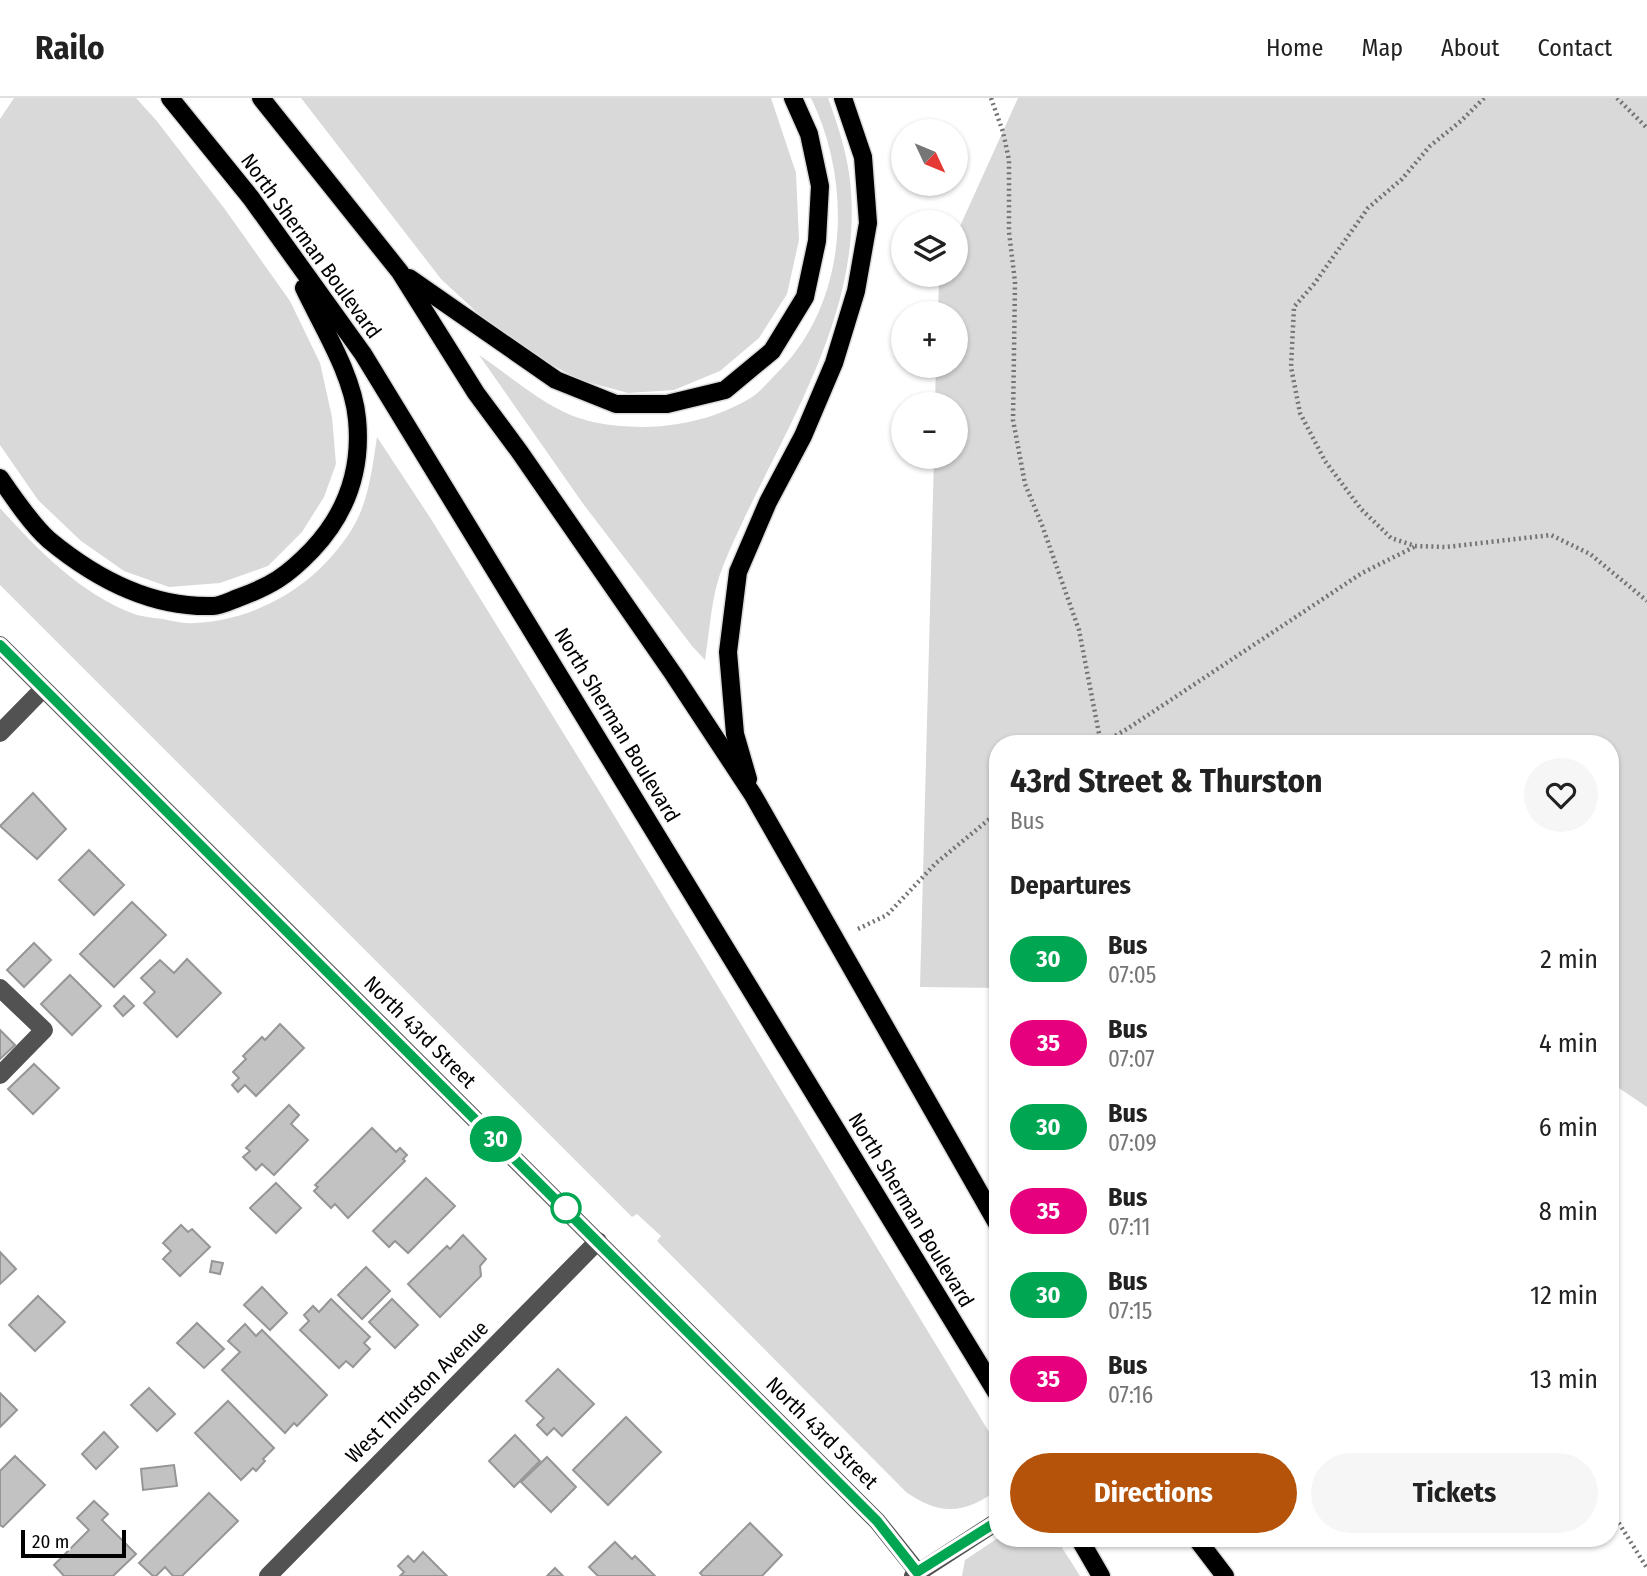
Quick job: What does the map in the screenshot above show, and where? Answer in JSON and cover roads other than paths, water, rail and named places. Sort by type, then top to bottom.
[{"type":"main road","name":"North Sherman Boulevard","points":[[170,98],[251,198],[363,354],[989,1380]]},
{"type":"main road","points":[[261,98],[400,272],[476,393],[674,675],[753,796],[989,1209]]},
{"type":"main road","points":[[400,272],[556,380],[617,404],[667,404],[725,390],[772,352],[805,297],[817,241],[820,186],[809,134],[793,98]]},
{"type":"main road","points":[[753,796],[736,734],[728,652],[738,572],[768,502],[803,436],[834,363],[856,291],[868,223],[863,157],[843,98]]},
{"type":"main road","points":[[0,478],[48,538],[101,576],[159,601],[215,607],[270,586],[296,566],[338,520],[358,452],[357,420],[352,389],[284,247]]},
{"type":"main road","points":[[1084,1547],[1101,1576]]},
{"type":"main road","points":[[1203,1547],[1225,1576]]},
{"type":"street","name":"North 43rd Street","points":[[0,645],[877,1521],[917,1575]]},
{"type":"street","points":[[0,733],[43,689]]},
{"type":"street","points":[[0,988],[44,1030],[0,1075]]},
{"type":"street","name":"West Thurston Avenue","points":[[268,1576],[598,1241]]},
{"type":"street","points":[[917,1575],[989,1527]]}]
